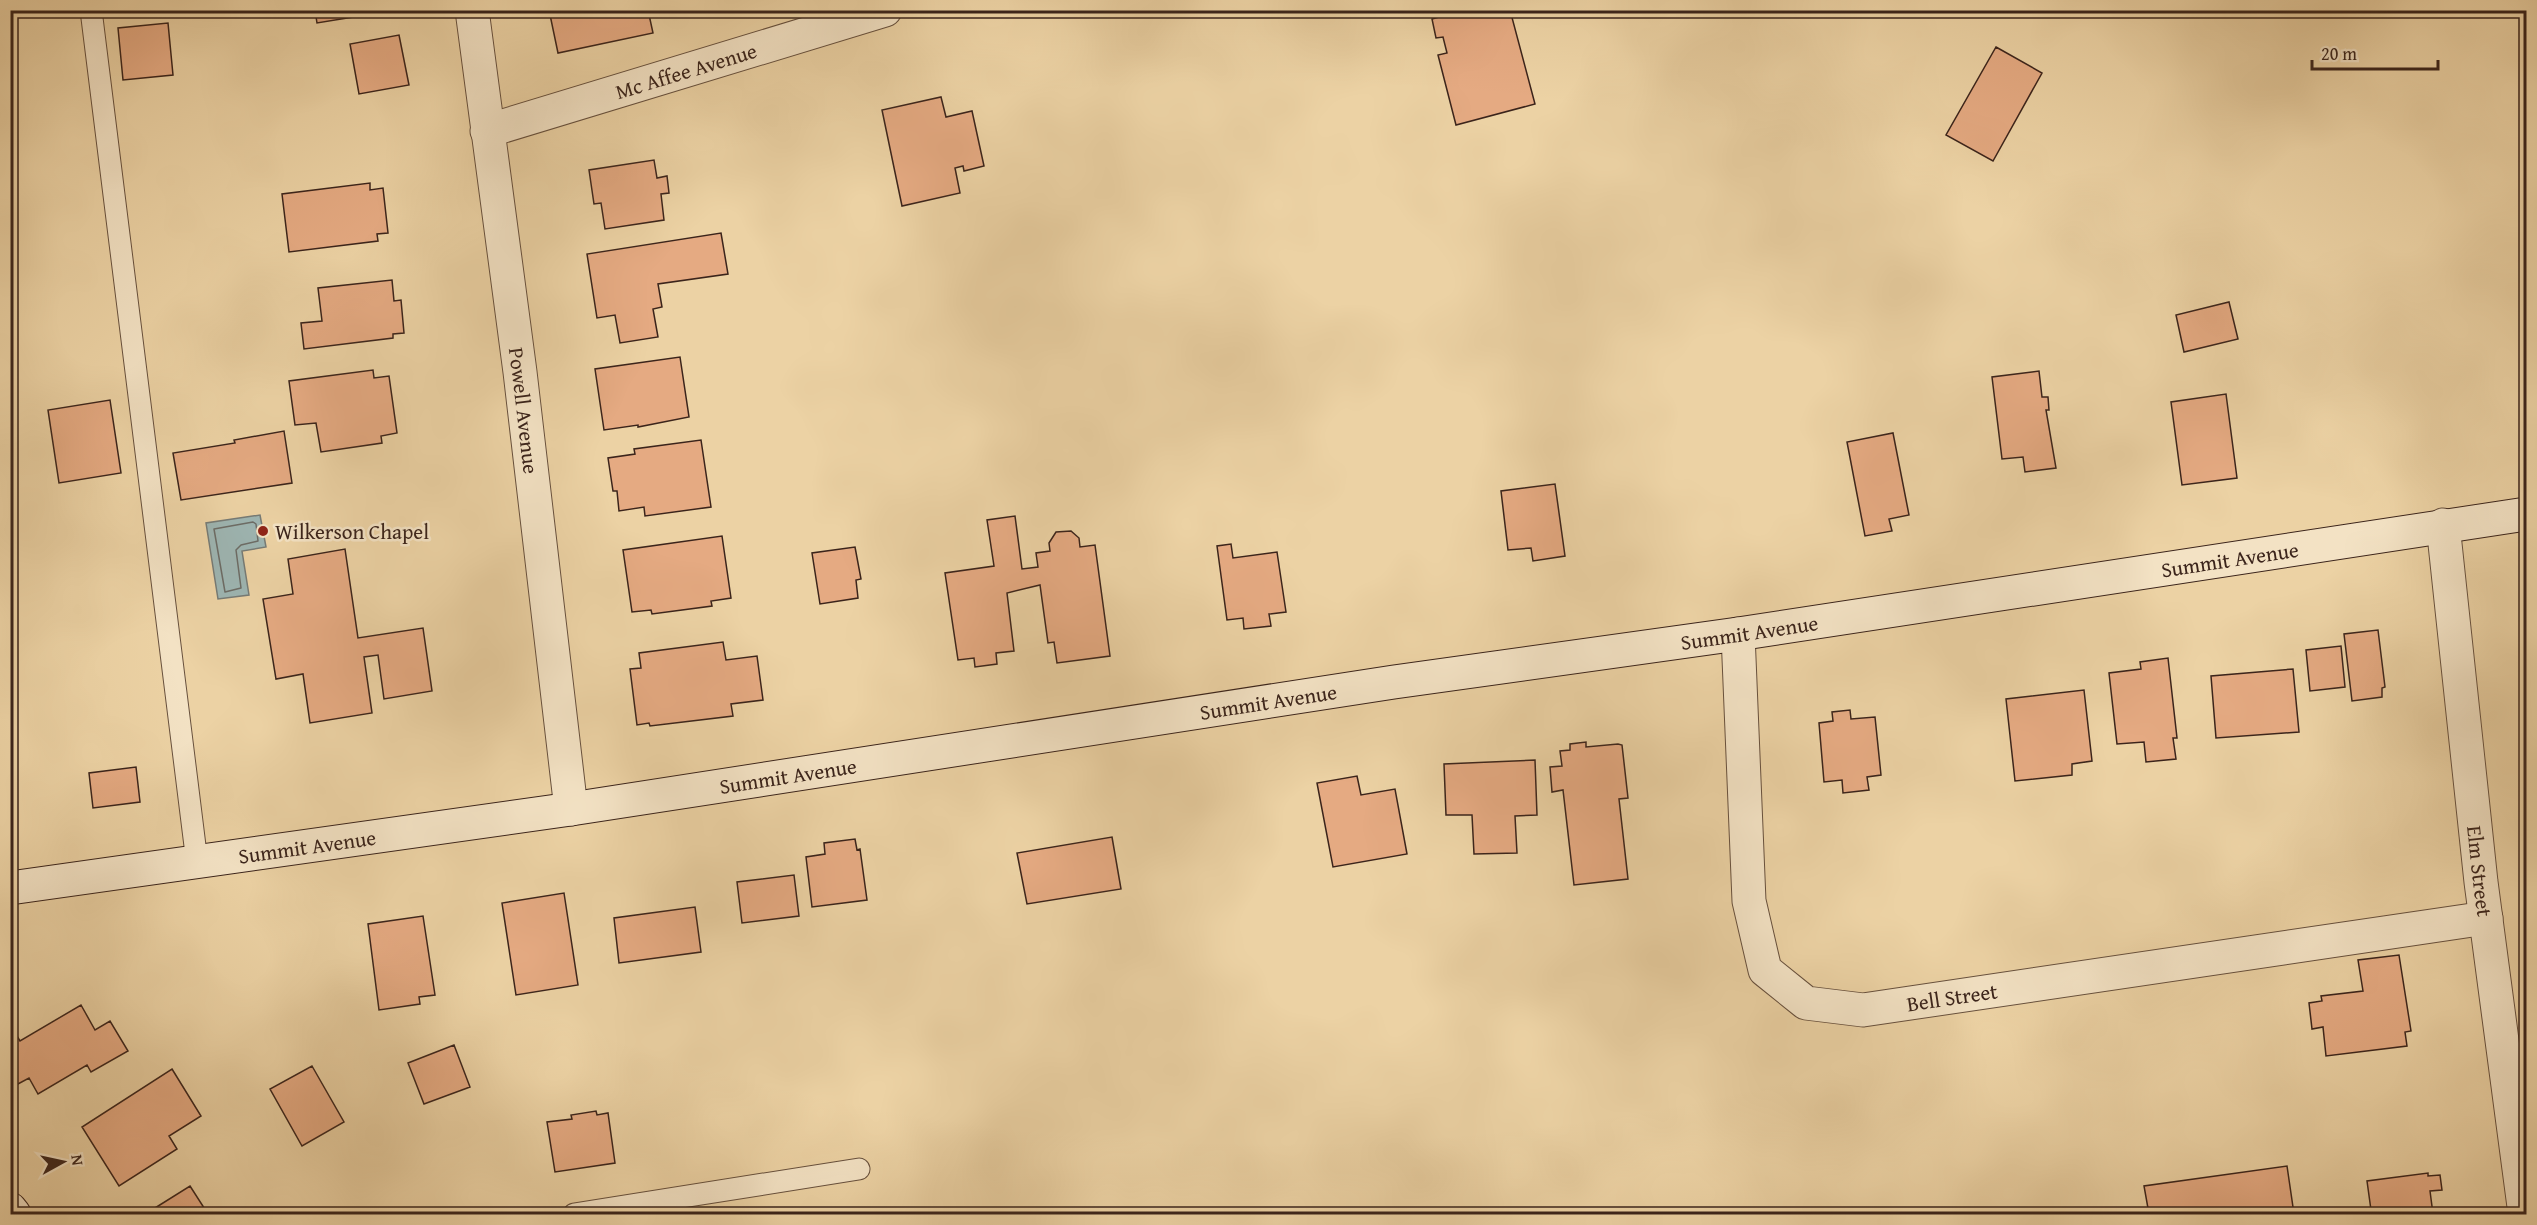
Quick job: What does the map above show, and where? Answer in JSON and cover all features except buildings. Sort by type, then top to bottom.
[{"type":"street","name":"Powell Avenue","points":[[471,10],[520,372],[571,809]]},
{"type":"street","name":"Mc Affee Avenue","points":[[488,131],[885,10]]},
{"type":"street","name":"Summit Avenue","points":[[10,888],[571,809],[1394,682],[1738,634],[2526,514]]},
{"type":"street","name":"Elm Street","points":[[2443,525],[2486,918],[2525,1215]]},
{"type":"street","name":"Bell Street","points":[[1738,634],[1749,900],[1765,970],[1806,1003],[1863,1010],[2486,918]]},
{"type":"street","points":[[10,1209],[14,1215]]},
{"type":"lane","points":[[91,10],[197,862]]},
{"type":"lane","points":[[574,1215],[858,1169]]},
{"type":"water","points":[[260,515],[266,547],[242,551],[249,595],[218,599],[206,523]]},
{"type":"place","name":"Wilkerson Chapel","points":[[263,531]]}]
